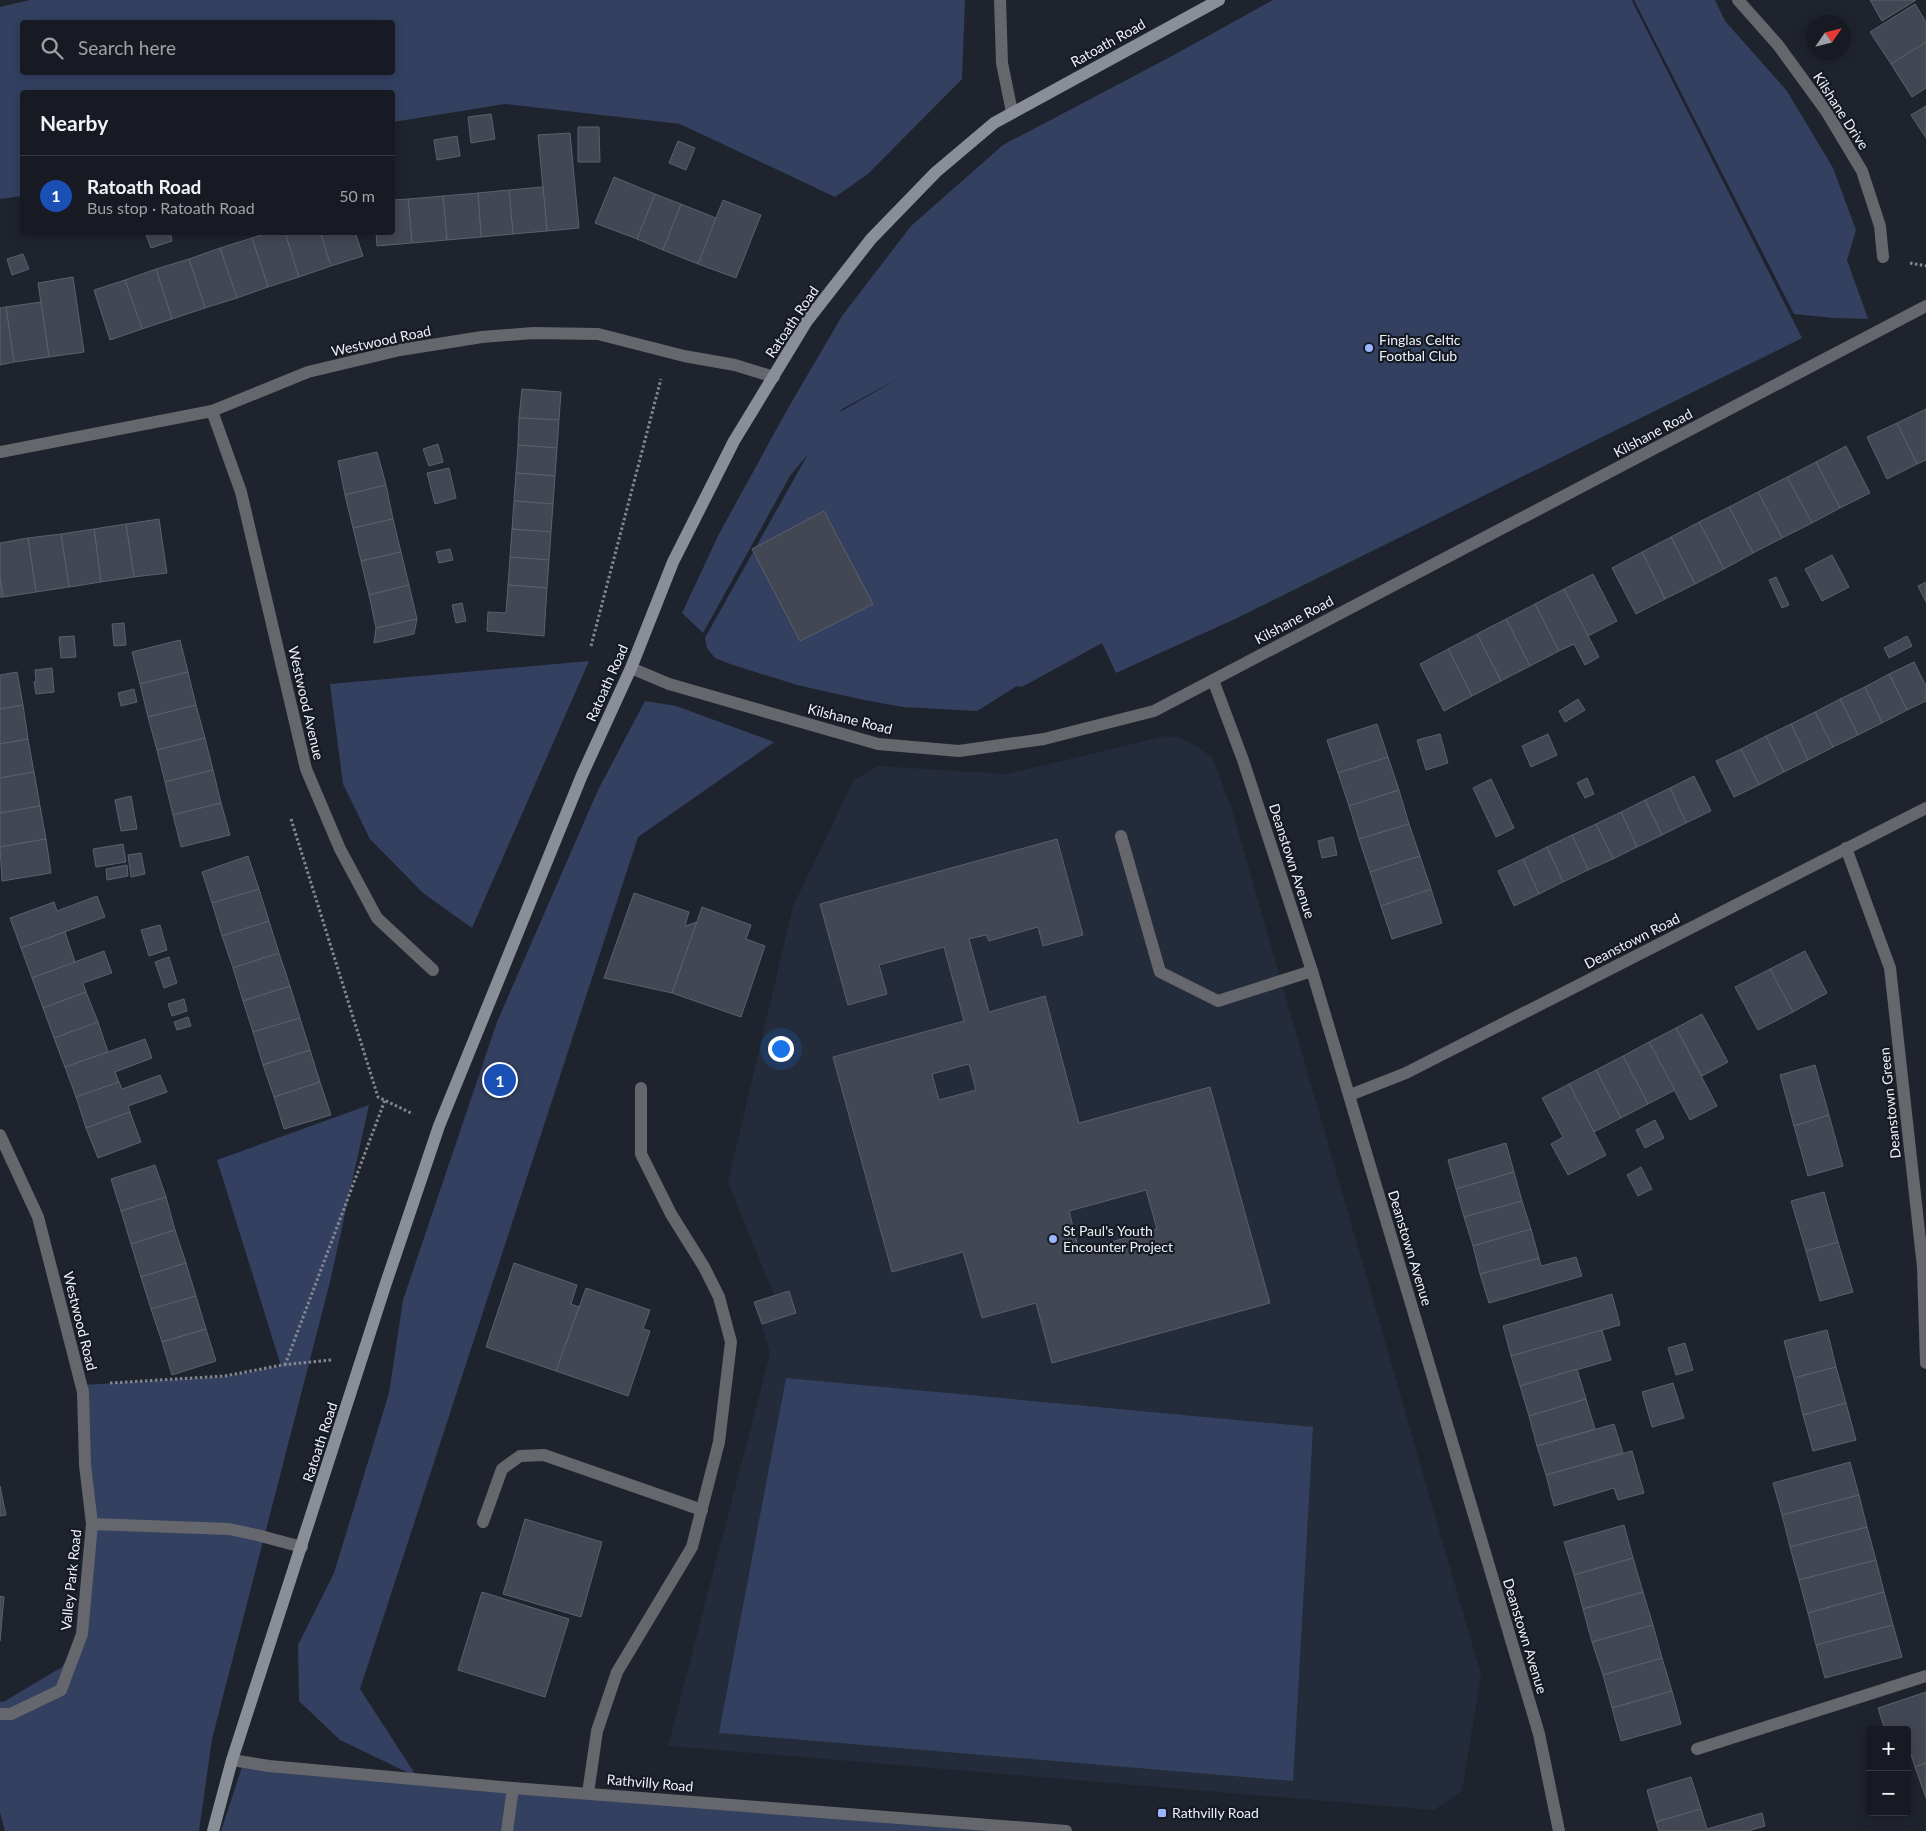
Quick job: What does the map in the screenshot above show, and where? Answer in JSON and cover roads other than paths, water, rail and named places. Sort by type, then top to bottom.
[{"type":"street","points":[[1000,0],[1002,63],[1012,112]]},
{"type":"street","name":"Ratoath Road","points":[[213,1831],[232,1760],[439,1126],[582,775],[631,668],[673,562],[734,441],[807,321],[871,239],[936,172],[994,123],[1012,112],[1219,0]]},
{"type":"street","name":"Kilshane Drive","points":[[1738,0],[1778,45],[1826,111],[1862,171],[1880,226],[1883,257]]},
{"type":"street","name":"Kilshane Road","points":[[631,668],[669,684],[878,744],[959,751],[1044,738],[1154,711],[1926,306]]},
{"type":"street","name":"Westwood Road","points":[[0,452],[212,411],[308,372],[400,350],[482,336],[533,332],[598,334],[668,352],[735,365],[774,377]]},
{"type":"street","name":"Westwood Avenue","points":[[212,411],[241,492],[306,769],[340,849],[377,918],[433,970]]},
{"type":"street","name":"Deanstown Avenue","points":[[1213,680],[1243,760],[1312,971],[1350,1095],[1539,1734],[1559,1831]]},
{"type":"street","name":"Deanstown Road","points":[[1350,1095],[1406,1073],[1926,808]]},
{"type":"street","points":[[1122,836],[1160,972],[1218,1001],[1312,971]]},
{"type":"street","name":"Deanstown Green","points":[[1846,848],[1890,968],[1924,1267],[1926,1363]]},
{"type":"street","points":[[588,1793],[597,1731],[617,1672],[692,1547],[719,1442],[730,1342],[719,1297],[704,1267],[671,1214],[641,1154],[641,1088]]},
{"type":"street","name":"Westwood Road","points":[[0,1135],[38,1217],[83,1392],[85,1465],[92,1524]]},
{"type":"street","points":[[483,1522],[502,1469],[520,1456],[544,1455],[702,1510]]},
{"type":"street","points":[[92,1524],[229,1529],[302,1546]]},
{"type":"street","name":"Valley Park Road","points":[[0,1714],[11,1714],[62,1690],[82,1634],[92,1524]]},
{"type":"street","points":[[1696,1750],[1926,1676]]},
{"type":"street","name":"Rathvilly Road","points":[[232,1760],[269,1766],[513,1788],[1066,1831]]},
{"type":"street","points":[[507,1831],[513,1788]]},
{"type":"place","name":"Finglas Celtic Footbal Club","points":[[1369,348]]},
{"type":"place","name":"Ratoath Road","points":[[500,1080]]},
{"type":"place","name":"St Paul's Youth Encounter Project","points":[[1053,1239]]},
{"type":"place","name":"Rathvilly Road","points":[[1162,1813]]}]
